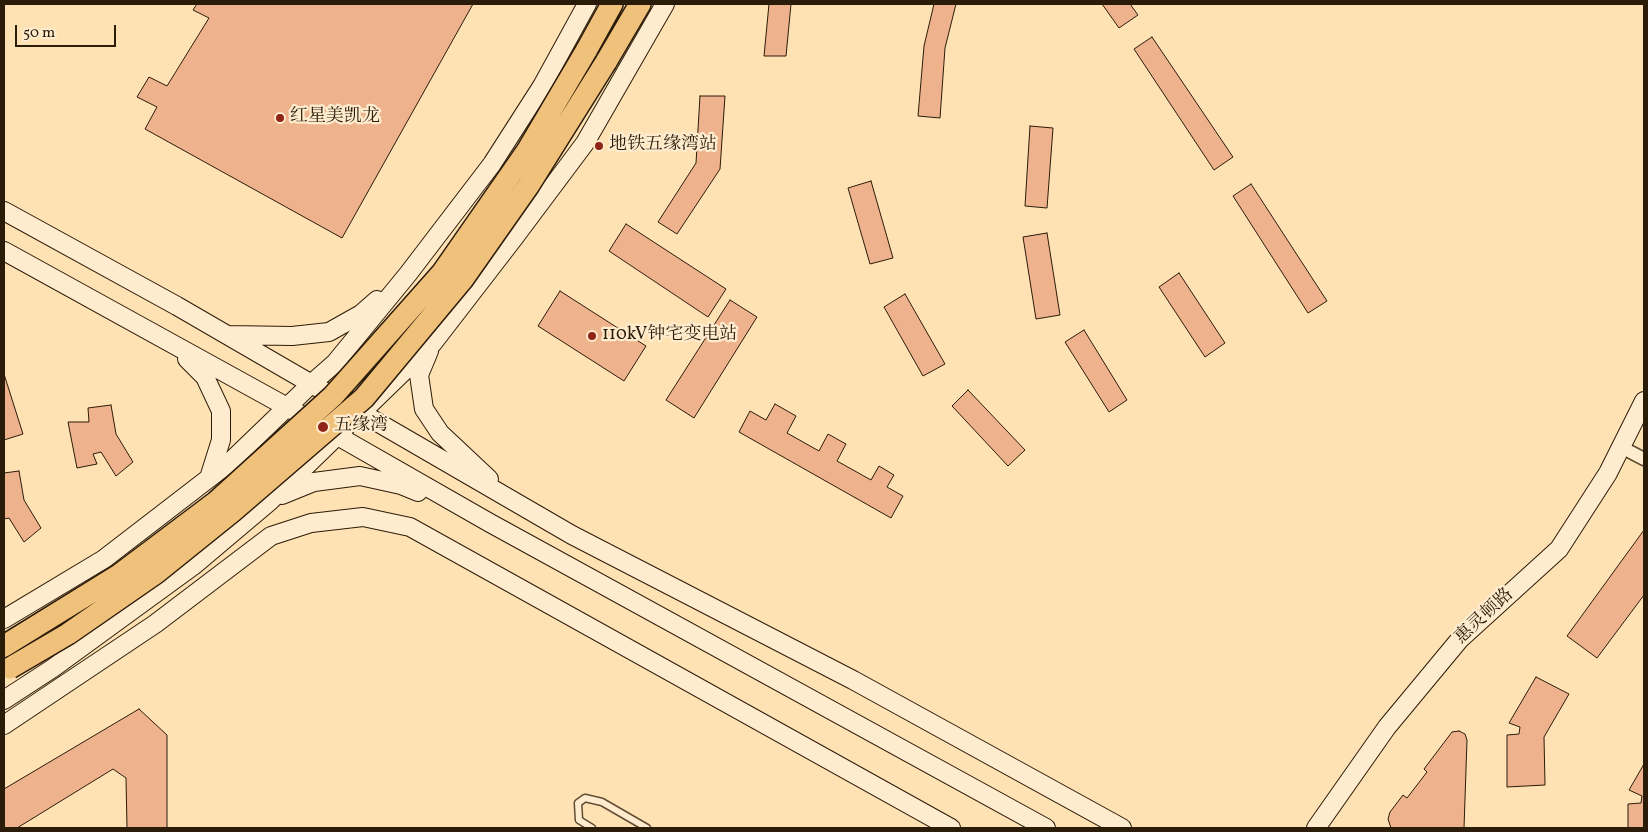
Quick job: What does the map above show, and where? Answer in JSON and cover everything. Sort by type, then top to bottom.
[{"type":"highway","points":[[4,646],[118,575],[216,502],[333,396],[442,273],[528,150],[612,4]]},
{"type":"highway","points":[[7,670],[68,634],[156,573],[233,511],[364,398],[463,279],[529,185],[640,4]]},
{"type":"main road","points":[[4,619],[104,559],[230,462],[335,363],[408,274],[492,164],[542,86],[587,4]]},
{"type":"main road","points":[[4,700],[53,668],[193,566],[270,501],[433,343],[585,143],[665,4]]},
{"type":"main road","points":[[4,211],[177,306],[572,535],[853,680],[1122,828]]},
{"type":"main road","points":[[4,251],[287,407],[490,523],[1046,828]]},
{"type":"main road","points":[[226,335],[292,336],[329,332],[361,314],[408,274]]},
{"type":"main road","points":[[433,343],[419,375],[424,409],[440,433],[513,502]]},
{"type":"main road","points":[[175,346],[205,377],[221,411],[221,440],[209,478]]},
{"type":"main road","name":"惠灵顿路","points":[[1316,828],[1387,727],[1460,639],[1559,549],[1608,473],[1644,401]]},
{"type":"main road","points":[[270,501],[314,482],[360,476],[401,485],[490,523]]},
{"type":"main road","points":[[4,725],[155,624],[271,536],[311,523],[363,517],[410,527],[951,828]]},
{"type":"street","points":[[1621,447],[1644,459]]},
{"type":"lane","points":[[592,828],[579,820],[578,803],[585,798],[602,802],[646,828]]},
{"type":"building","name":"红星美凯龙","points":[[197,4],[473,4],[342,238],[145,129],[157,107],[137,97],[149,77],[167,86],[209,18],[193,10]]},
{"type":"building","points":[[769,4],[791,4],[786,56],[764,56]]},
{"type":"building","points":[[934,4],[956,4],[945,48],[940,118],[918,116],[924,46]]},
{"type":"building","points":[[1102,4],[1130,4],[1138,15],[1119,28]]},
{"type":"building","points":[[1152,37],[1233,157],[1214,170],[1134,49]]},
{"type":"building","points":[[700,96],[725,96],[720,169],[677,234],[658,222],[696,163]]},
{"type":"building","points":[[1030,126],[1053,128],[1047,208],[1025,206]]},
{"type":"building","points":[[871,181],[893,258],[870,264],[848,188]]},
{"type":"building","points":[[1251,184],[1327,301],[1308,313],[1233,196]]},
{"type":"building","points":[[626,224],[726,289],[708,317],[609,251]]},
{"type":"building","points":[[1047,233],[1060,315],[1036,319],[1023,237]]},
{"type":"building","points":[[1179,273],[1225,343],[1205,357],[1159,287]]},
{"type":"building","name":"110kV钟宅变电站","points":[[560,291],[646,346],[624,381],[538,326]]},
{"type":"building","points":[[905,294],[945,364],[923,376],[884,307]]},
{"type":"building","points":[[730,300],[757,317],[694,418],[666,400]]},
{"type":"building","points":[[1084,330],[1127,400],[1109,412],[1065,342]]},
{"type":"building","points":[[4,374],[23,434],[4,440]]},
{"type":"building","points":[[968,390],[1025,450],[1008,466],[952,406]]},
{"type":"building","points":[[775,404],[796,416],[787,433],[819,451],[828,434],[846,444],[837,461],[871,480],[879,466],[894,475],[887,487],[903,496],[891,518],[739,432],[750,411],[766,420]]},
{"type":"building","points":[[111,405],[116,434],[133,462],[116,476],[101,452],[93,454],[97,464],[77,468],[68,422],[89,422],[88,408]]},
{"type":"building","points":[[19,471],[24,500],[41,528],[24,542],[9,518],[4,519],[4,473]]},
{"type":"building","points":[[1644,530],[1644,595],[1597,658],[1567,636]]},
{"type":"building","points":[[1536,677],[1569,694],[1544,737],[1545,785],[1507,787],[1507,735],[1519,734],[1520,727],[1509,723]]},
{"type":"building","points":[[139,709],[167,735],[167,828],[127,828],[126,778],[113,769],[17,828],[4,828],[4,789]]},
{"type":"building","points":[[1459,731],[1465,734],[1467,740],[1464,828],[1391,828],[1388,819],[1390,812],[1403,795],[1407,798],[1427,772],[1424,769],[1452,732]]},
{"type":"building","points":[[1644,764],[1644,828],[1628,828],[1628,804],[1641,803],[1642,796],[1629,790]]},
{"type":"place","name":"红星美凯龙","points":[[280,118]]},
{"type":"place","name":"地铁五缘湾站","points":[[599,146]]},
{"type":"place","name":"110kV钟宅变电站","points":[[592,336]]},
{"type":"place","name":"五缘湾","points":[[323,427]]}]
